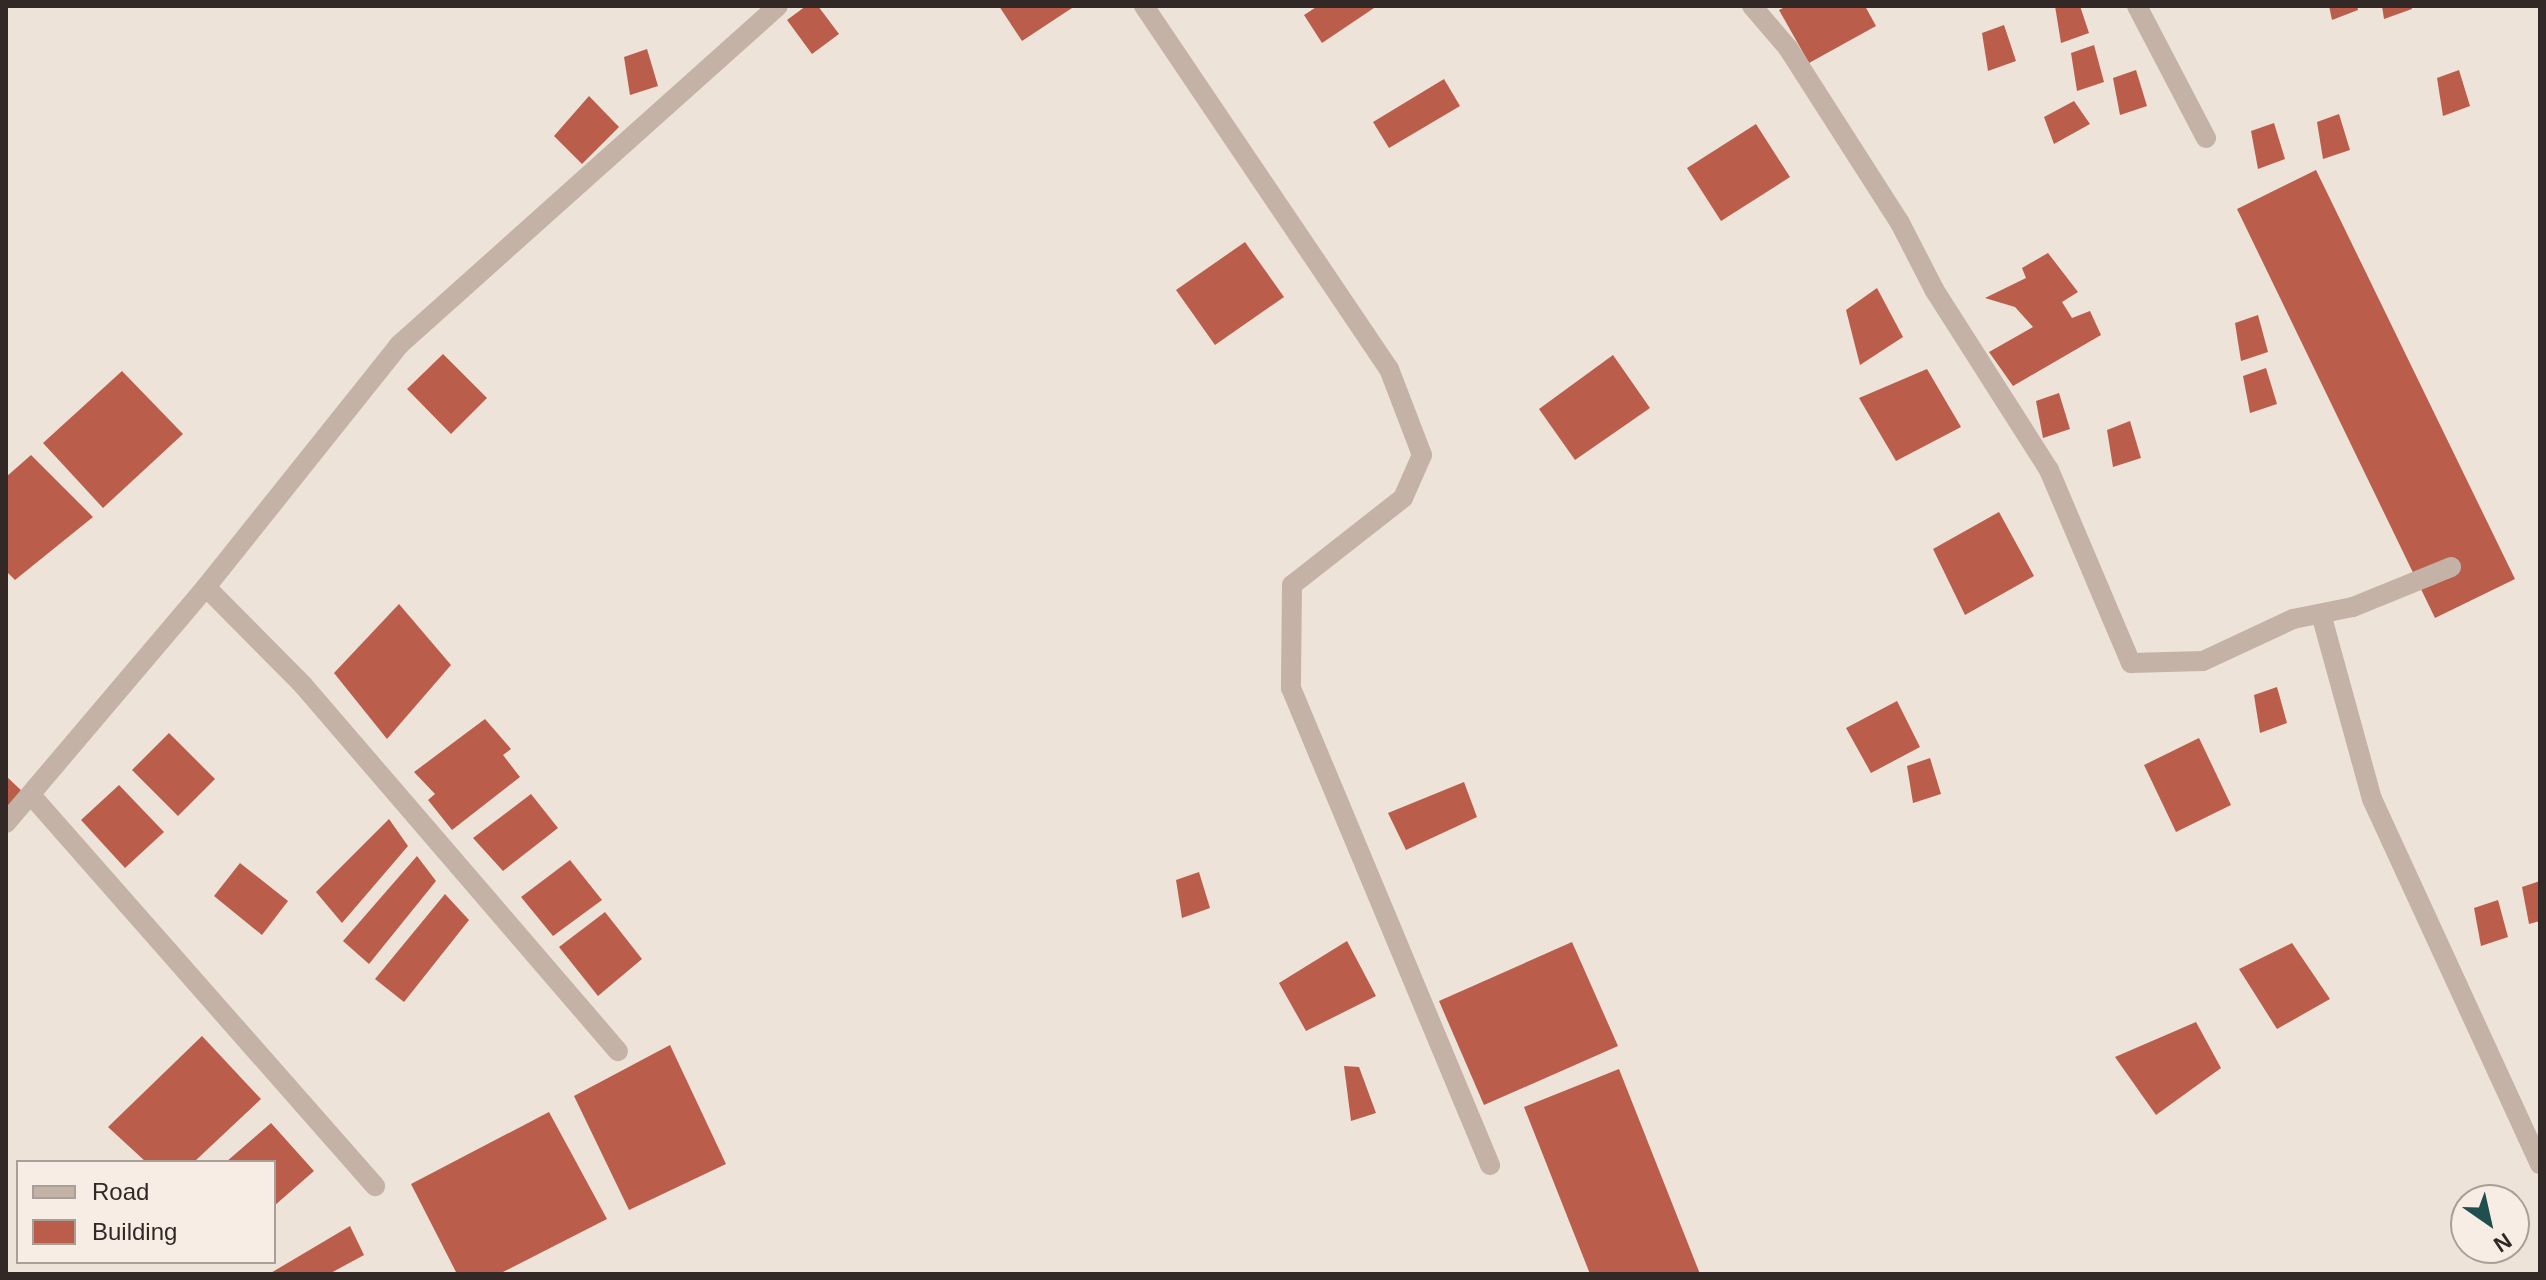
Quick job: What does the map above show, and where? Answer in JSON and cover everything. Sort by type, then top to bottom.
[{"type":"street","points":[[6,823],[206,587],[399,345],[778,6]]},
{"type":"street","points":[[1144,6],[1389,369],[1422,455],[1403,498],[1292,585],[1291,688],[1490,1165]]},
{"type":"street","points":[[1752,6],[1788,48],[1900,223],[1935,291],[2049,470],[2131,663],[2203,661],[2293,619],[2353,607],[2451,567]]},
{"type":"street","points":[[2137,6],[2206,138]]},
{"type":"street","points":[[206,587],[314,697],[618,1051]]},
{"type":"street","points":[[2321,614],[2372,799],[2540,1164]]},
{"type":"street","points":[[31,795],[375,1186]]},
{"type":"building","points":[[806,6],[818,6],[839,34],[812,54],[787,20]]},
{"type":"building","points":[[999,6],[1075,6],[1022,41]]},
{"type":"building","points":[[1318,6],[1377,6],[1322,43],[1304,15]]},
{"type":"building","points":[[1787,6],[1865,6],[1876,26],[1809,63],[1779,10]]},
{"type":"building","points":[[2055,6],[2080,6],[2089,33],[2061,43]]},
{"type":"building","points":[[2329,6],[2357,6],[2358,10],[2332,20]]},
{"type":"building","points":[[2382,6],[2411,6],[2412,9],[2384,19]]},
{"type":"building","points":[[2004,25],[2016,61],[1988,71],[1982,33]]},
{"type":"building","points":[[2094,45],[2104,82],[2077,91],[2071,53]]},
{"type":"building","points":[[647,49],[658,86],[630,95],[624,57]]},
{"type":"building","points":[[2136,70],[2147,106],[2120,115],[2113,78]]},
{"type":"building","points":[[2459,70],[2470,106],[2443,116],[2437,78]]},
{"type":"building","points":[[1444,79],[1460,106],[1389,148],[1373,122]]},
{"type":"building","points":[[589,96],[619,127],[582,164],[554,136]]},
{"type":"building","points":[[2074,101],[2090,124],[2054,144],[2044,117]]},
{"type":"building","points":[[2339,114],[2350,150],[2323,159],[2317,122]]},
{"type":"building","points":[[2274,123],[2285,159],[2258,169],[2251,131]]},
{"type":"building","points":[[1756,124],[1790,177],[1721,221],[1687,168]]},
{"type":"building","points":[[2316,170],[2515,579],[2435,618],[2237,209]]},
{"type":"building","points":[[1245,242],[1284,297],[1215,345],[1176,290]]},
{"type":"building","points":[[2048,253],[2078,292],[2062,302],[2072,318],[2090,311],[2101,335],[2013,386],[1989,352],[2033,327],[2015,307],[1985,298],[2026,278],[2022,268]]},
{"type":"building","points":[[1877,288],[1903,337],[1860,365],[1846,310]]},
{"type":"building","points":[[2258,315],[2268,352],[2241,361],[2235,323]]},
{"type":"building","points":[[443,354],[487,398],[451,434],[407,389]]},
{"type":"building","points":[[1613,355],[1650,408],[1575,460],[1539,409]]},
{"type":"building","points":[[2266,368],[2277,404],[2250,413],[2243,376]]},
{"type":"building","points":[[1927,369],[1961,427],[1896,461],[1859,398]]},
{"type":"building","points":[[122,371],[183,434],[103,508],[43,443]]},
{"type":"building","points":[[2059,393],[2070,429],[2043,438],[2036,401]]},
{"type":"building","points":[[2130,421],[2141,458],[2113,467],[2107,430]]},
{"type":"building","points":[[31,455],[93,517],[15,580],[6,571],[6,477]]},
{"type":"building","points":[[1999,512],[2034,576],[1965,615],[1933,549]]},
{"type":"building","points":[[399,604],[451,665],[387,739],[334,673]]},
{"type":"building","points":[[2277,687],[2287,723],[2260,733],[2254,695]]},
{"type":"building","points":[[1897,701],[1920,747],[1871,773],[1846,728]]},
{"type":"building","points":[[485,719],[511,749],[503,755],[520,777],[452,830],[428,800],[435,794],[414,772]]},
{"type":"building","points":[[169,733],[215,779],[178,816],[132,770]]},
{"type":"building","points":[[2199,738],[2231,805],[2176,832],[2144,765]]},
{"type":"building","points":[[1930,758],[1941,794],[1913,803],[1907,766]]},
{"type":"building","points":[[6,776],[25,794],[6,819]]},
{"type":"building","points":[[1464,782],[1477,817],[1406,850],[1388,813]]},
{"type":"building","points":[[119,785],[164,832],[125,868],[81,820]]},
{"type":"building","points":[[531,794],[558,828],[503,871],[473,838]]},
{"type":"building","points":[[389,819],[408,846],[342,923],[316,892]]},
{"type":"building","points":[[417,856],[436,881],[369,964],[343,941]]},
{"type":"building","points":[[570,860],[602,900],[553,936],[521,897]]},
{"type":"building","points":[[240,863],[288,901],[262,935],[214,896]]},
{"type":"building","points":[[1199,872],[1210,908],[1182,918],[1176,880]]},
{"type":"building","points":[[2540,881],[2540,921],[2529,924],[2522,887]]},
{"type":"building","points":[[445,894],[469,920],[404,1002],[375,979]]},
{"type":"building","points":[[2498,900],[2508,937],[2481,946],[2474,908]]},
{"type":"building","points":[[605,912],[642,959],[598,996],[559,947]]},
{"type":"building","points":[[1347,941],[1376,996],[1306,1031],[1279,983]]},
{"type":"building","points":[[1572,942],[1618,1046],[1484,1105],[1439,1001]]},
{"type":"building","points":[[2292,943],[2330,999],[2277,1029],[2239,969]]},
{"type":"building","points":[[2196,1022],[2221,1068],[2156,1115],[2115,1057]]},
{"type":"building","points":[[202,1036],[261,1099],[196,1160],[144,1160],[108,1127]]},
{"type":"building","points":[[670,1045],[726,1164],[629,1210],[574,1096]]},
{"type":"building","points":[[1344,1066],[1359,1067],[1376,1113],[1351,1121]]},
{"type":"building","points":[[1619,1069],[1700,1274],[1590,1274],[1524,1107]]},
{"type":"building","points":[[549,1112],[607,1219],[499,1274],[457,1274],[411,1184]]},
{"type":"building","points":[[271,1123],[314,1171],[276,1204],[276,1160],[228,1160]]},
{"type":"building","points":[[350,1226],[364,1255],[329,1274],[269,1274]]}]
